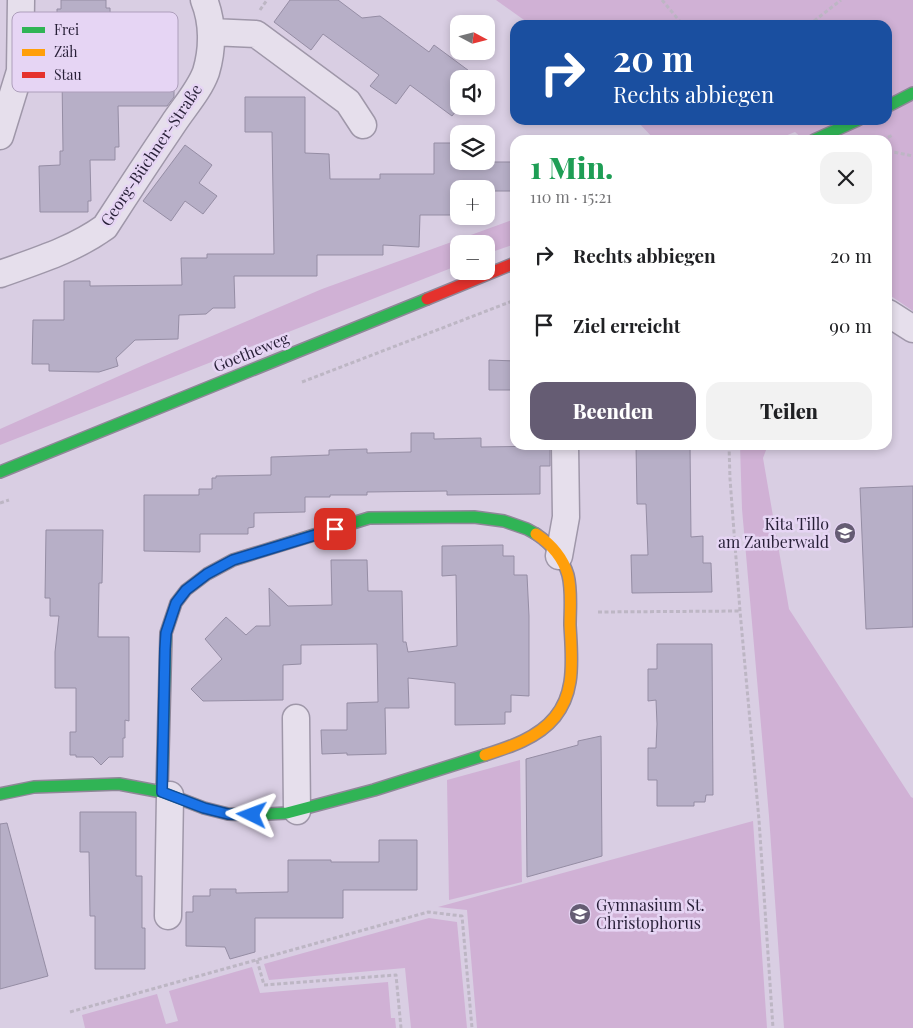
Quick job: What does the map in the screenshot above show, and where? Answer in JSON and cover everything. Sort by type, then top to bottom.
[{"type":"street","name":"Georg-Büchner-Straße","points":[[0,274],[58,253],[90,238],[105,227],[199,88],[206,72],[211,32],[204,0]]},
{"type":"street","points":[[211,32],[256,34],[348,102],[363,124]]},
{"type":"street","points":[[0,136],[14,92]]},
{"type":"street","points":[[892,104],[913,93]]},
{"type":"street","points":[[825,135],[847,125]]},
{"type":"street","name":"Goetheweg","points":[[0,472],[510,265]]},
{"type":"street","points":[[892,316],[913,329]]},
{"type":"street","points":[[558,556],[566,517],[565,450]]},
{"type":"street","points":[[0,794],[34,787],[119,784],[166,793],[204,808],[228,814],[260,815],[287,813],[374,790],[497,751],[526,739],[545,728],[556,716],[564,701],[570,682],[570,594],[568,576],[558,556],[546,541],[527,528],[504,521],[474,517],[369,518],[233,560],[207,574],[186,590],[176,603],[166,633],[165,649],[166,793],[168,916]]},
{"type":"street","points":[[296,718],[297,811]]},
{"type":"path","points":[[662,0],[679,20]]},
{"type":"path","points":[[815,20],[841,0]]},
{"type":"path","points":[[892,152],[913,156]]},
{"type":"path","points":[[294,384],[510,302]]},
{"type":"path","points":[[729,450],[740,611],[759,820],[773,1028]]},
{"type":"path","points":[[0,503],[9,500]]},
{"type":"path","points":[[570,612],[740,611]]},
{"type":"path","points":[[70,1012],[428,912],[462,916],[472,1028]]},
{"type":"path","points":[[257,960],[264,985],[396,975],[401,1028]]},
{"type":"shaded area","points":[[496,0],[913,0],[913,311],[892,297],[892,135],[798,135],[795,132],[788,135],[650,135],[641,125],[892,125],[892,20],[524,20]]},
{"type":"shaded area","points":[[510,221],[510,246],[495,251],[495,235],[471,235]]},
{"type":"shaded area","points":[[450,243],[450,269],[0,445],[0,429],[322,289]]},
{"type":"shaded area","points":[[740,450],[766,450],[763,458],[789,609],[913,798],[913,1028],[784,1028],[769,816],[742,509]]},
{"type":"shaded area","points":[[520,760],[522,882],[449,900],[447,780]]},
{"type":"shaded area","points":[[753,821],[767,1028],[477,1028],[467,910],[438,907]]},
{"type":"shaded area","points":[[429,918],[457,922],[467,1028],[411,1028],[405,968],[269,980],[264,964]]},
{"type":"shaded area","points":[[252,967],[260,993],[388,982],[391,1018],[395,1018],[396,1028],[85,1028],[82,1015],[157,994],[166,1024],[178,1021],[169,991]]},
{"type":"building","points":[[61,0],[106,0],[106,8],[110,8],[110,12],[57,12],[57,9],[61,9]]},
{"type":"building","points":[[290,0],[338,0],[362,18],[380,16],[429,52],[434,45],[450,57],[450,60],[454,60],[468,70],[450,70],[450,115],[410,85],[396,104],[370,86],[379,75],[323,34],[311,50],[274,22]]},
{"type":"building","points":[[62,92],[174,92],[174,97],[167,106],[118,106],[119,147],[115,147],[115,160],[90,160],[91,201],[88,201],[88,212],[40,212],[39,166],[60,165],[60,151],[63,151]]},
{"type":"building","points":[[245,97],[305,97],[305,153],[329,154],[330,179],[380,179],[380,174],[434,174],[434,143],[450,143],[450,170],[495,170],[495,162],[510,162],[510,191],[495,191],[495,180],[450,180],[450,215],[420,215],[419,247],[383,245],[383,255],[317,255],[317,276],[234,276],[235,308],[213,308],[206,314],[179,315],[178,339],[135,340],[116,358],[118,366],[99,372],[49,371],[49,364],[32,364],[33,320],[64,320],[64,281],[90,281],[90,286],[182,285],[181,258],[207,258],[207,254],[274,254],[272,132],[245,132]]},
{"type":"building","points":[[185,145],[212,165],[199,183],[217,196],[203,214],[185,201],[171,221],[143,201]]},
{"type":"building","points":[[489,360],[510,361],[510,390],[489,390]]},
{"type":"building","points":[[411,433],[434,433],[434,439],[481,438],[481,447],[510,447],[510,450],[550,450],[550,466],[540,466],[540,494],[447,495],[447,491],[367,492],[367,495],[305,497],[305,512],[254,513],[254,527],[248,528],[248,534],[200,534],[200,552],[144,551],[144,495],[199,495],[199,489],[212,489],[212,478],[216,478],[216,476],[271,475],[271,457],[329,455],[329,450],[367,449],[367,453],[411,452]]},
{"type":"building","points":[[636,450],[690,450],[691,537],[703,536],[703,563],[711,563],[712,592],[632,593],[631,555],[648,555],[646,504],[637,504]]},
{"type":"building","points":[[913,486],[913,627],[866,629],[860,488]]},
{"type":"building","points":[[46,530],[103,530],[102,583],[99,583],[98,637],[129,637],[129,721],[125,720],[123,757],[109,757],[101,765],[93,757],[70,755],[70,732],[76,732],[76,688],[55,688],[55,652],[59,616],[50,616],[50,598],[45,598]]},
{"type":"building","points":[[503,545],[503,556],[514,556],[514,575],[527,575],[529,616],[529,696],[511,695],[511,712],[505,712],[505,724],[455,725],[455,683],[408,678],[409,708],[385,708],[386,754],[322,754],[321,730],[347,730],[347,703],[378,702],[377,644],[301,645],[301,664],[283,665],[283,700],[203,701],[191,689],[222,659],[205,639],[226,617],[246,635],[256,626],[270,626],[269,588],[288,606],[332,605],[331,560],[367,560],[368,591],[402,591],[403,642],[406,642],[408,652],[457,646],[456,575],[442,576],[442,546]]},
{"type":"building","points":[[657,644],[712,644],[713,795],[706,795],[705,802],[694,802],[694,806],[657,806],[657,780],[648,780],[648,748],[656,748],[657,724],[656,700],[648,701],[648,669],[657,669]]},
{"type":"building","points":[[601,736],[602,856],[527,877],[526,759],[578,745],[578,741]]},
{"type":"building","points":[[80,812],[136,812],[136,876],[142,876],[142,928],[145,928],[145,969],[95,969],[95,916],[90,916],[89,852],[80,852]]},
{"type":"building","points":[[7,823],[48,976],[0,989],[0,824]]},
{"type":"building","points":[[379,840],[417,840],[417,890],[343,890],[343,918],[255,918],[255,952],[230,959],[225,947],[186,946],[186,912],[193,912],[193,896],[210,896],[210,889],[236,889],[236,893],[288,892],[288,860],[379,862]]},
{"type":"traffic: fast","points":[[892,104],[913,93]]},
{"type":"traffic: fast","points":[[825,135],[847,125]]},
{"type":"traffic: fast","points":[[0,472],[427,299]]},
{"type":"traffic: fast","points":[[162,792],[166,633],[176,603],[186,590],[207,574],[233,560],[369,518],[474,517],[504,521],[536,534]]},
{"type":"traffic: fast","points":[[0,794],[34,787],[119,784],[162,792],[204,808],[228,814],[287,813],[374,790],[485,755]]},
{"type":"traffic: slow","points":[[485,755],[514,745],[540,731],[558,713],[565,701],[569,687],[572,661],[568,575],[556,552],[536,534]]},
{"type":"traffic: jam","points":[[427,299],[510,265]]},
{"type":"place","name":"Kita Tillo am Zauberwald","points":[[845,533]]},
{"type":"place","name":"Gymnasium St. Christophorus","points":[[580,914]]},
{"type":"route","points":[[252,815],[228,814],[204,808],[162,792],[165,649],[166,633],[170,618],[176,603],[186,590],[207,574],[233,560],[335,529]]}]
